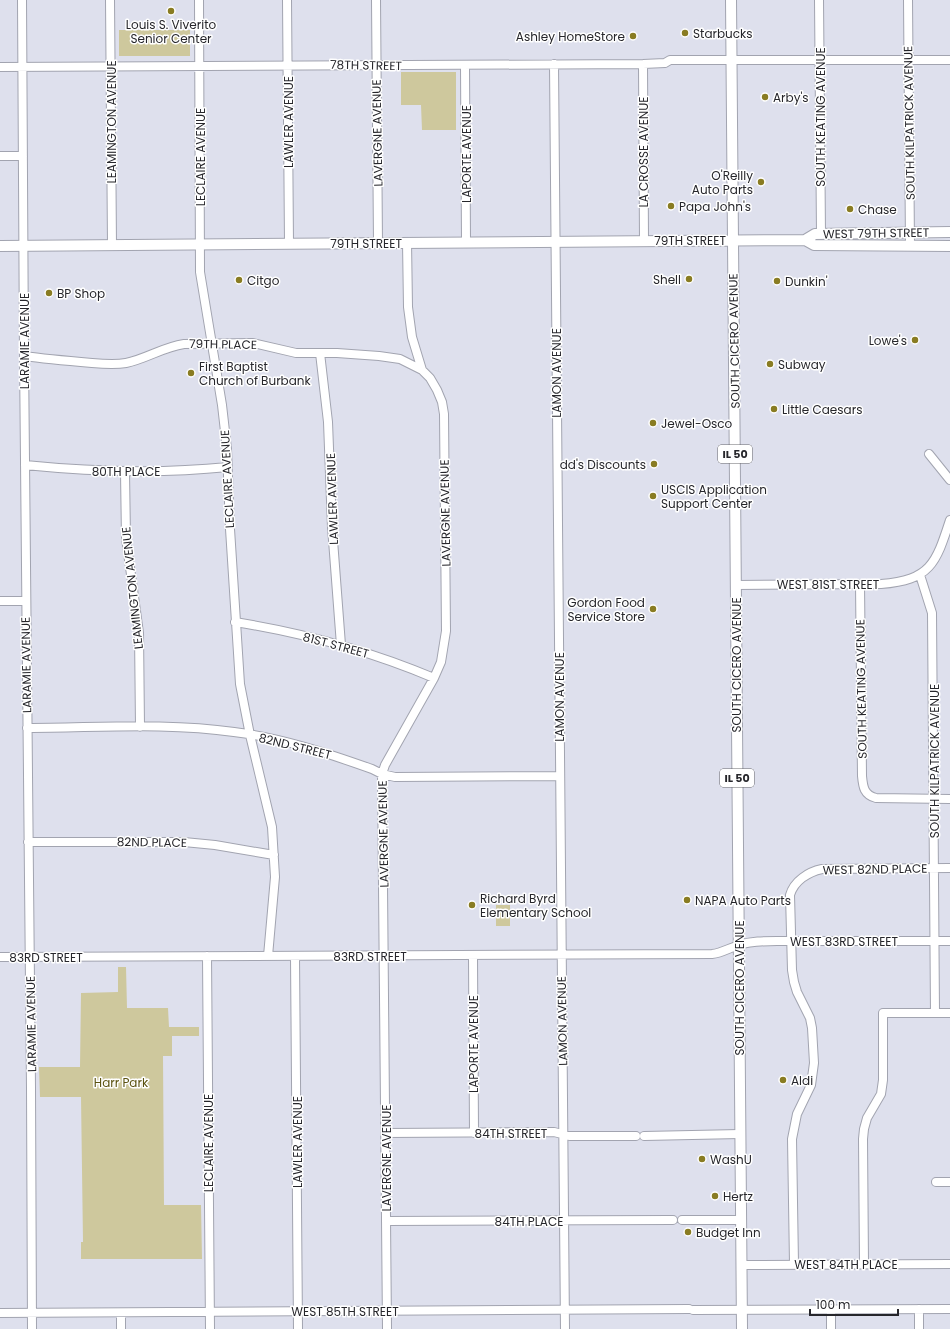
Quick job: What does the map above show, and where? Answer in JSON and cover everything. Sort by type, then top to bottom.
[{"type":"main road","name":"SOUTH CICERO AVENUE","points":[[731,0],[742,1329]]},
{"type":"main road","name":"WEST 79TH STREET","points":[[804,240],[815,234],[950,232]]},
{"type":"main road","name":"WEST 79TH STREET","points":[[733,240],[804,240],[814,245],[950,246]]},
{"type":"main road","name":"79TH STREET","points":[[0,246],[733,240]]},
{"type":"street","name":"LARAMIE AVENUE","points":[[22,0],[24,465],[30,957],[32,1329]]},
{"type":"street","name":"LEAMINGTON AVENUE","points":[[110,0],[112,245]]},
{"type":"street","name":"LECLAIRE AVENUE","points":[[199,0],[200,272],[222,405],[228,467],[235,622],[240,684],[272,827],[275,877],[268,956]]},
{"type":"street","name":"LAWLER AVENUE","points":[[287,0],[289,243]]},
{"type":"street","name":"LAVERGNE AVENUE","points":[[376,0],[381,65],[378,243]]},
{"type":"street","name":"SOUTH KEATING AVENUE","points":[[819,0],[821,234]]},
{"type":"street","name":"SOUTH KILPATRICK AVENUE","points":[[908,0],[910,246]]},
{"type":"street","name":"78TH STREET","points":[[0,67],[288,64],[643,64],[665,63],[670,60],[950,60]]},
{"type":"street","name":"LAMON AVENUE","points":[[554,64],[565,1329]]},
{"type":"street","name":"LA CROSSE AVENUE","points":[[643,64],[644,241]]},
{"type":"street","name":"LAPORTE AVENUE","points":[[465,65],[466,242]]},
{"type":"street","points":[[0,156],[23,156]]},
{"type":"street","name":"LAVERGNE AVENUE","points":[[387,1329],[382,774],[385,765],[434,678],[441,662],[446,631],[444,414],[442,402],[437,390],[430,378],[422,370],[412,337],[409,322],[406,242]]},
{"type":"street","name":"79TH PLACE","points":[[24,356],[71,362],[120,364],[142,359],[173,345],[253,343],[290,352],[391,357],[408,362],[422,370]]},
{"type":"street","name":"LAWLER AVENUE","points":[[320,353],[328,422],[333,534],[341,645]]},
{"type":"street","points":[[930,454],[950,480]]},
{"type":"street","name":"80TH PLACE","points":[[24,465],[124,472],[228,467]]},
{"type":"street","name":"LEAMINGTON AVENUE","points":[[124,472],[126,538],[139,632],[140,727]]},
{"type":"street","points":[[920,575],[927,570],[934,560],[942,545],[950,520]]},
{"type":"street","name":"SOUTH KILPATRICK AVENUE","points":[[920,575],[932,613],[935,1013]]},
{"type":"street","name":"WEST 81ST STREET","points":[[736,585],[891,584],[920,575]]},
{"type":"street","name":"SOUTH KEATING AVENUE","points":[[860,584],[862,776],[864,789],[870,796],[884,799],[934,799]]},
{"type":"street","points":[[0,601],[26,601]]},
{"type":"street","name":"81ST STREET","points":[[235,622],[277,629],[341,645],[398,663],[434,678]]},
{"type":"street","name":"82ND STREET","points":[[27,728],[140,727],[211,729],[250,734],[303,746],[330,754],[382,774],[395,776],[560,776]]},
{"type":"street","points":[[934,799],[950,799]]},
{"type":"street","name":"82ND PLACE","points":[[28,842],[184,842],[215,845],[274,855]]},
{"type":"street","name":"WEST 82ND PLACE","points":[[791,941],[790,895],[792,889],[802,878],[814,871],[822,869],[950,868]]},
{"type":"street","points":[[791,941],[794,982],[810,1018],[814,1063],[811,1085],[797,1114],[792,1139],[794,1264]]},
{"type":"street","name":"WEST 83RD STREET","points":[[739,945],[751,942],[791,941],[950,941]]},
{"type":"street","name":"83RD STREET","points":[[0,957],[712,954],[725,951],[739,945]]},
{"type":"street","name":"LAPORTE AVENUE","points":[[473,955],[474,1133]]},
{"type":"street","name":"LECLAIRE AVENUE","points":[[207,956],[210,1329]]},
{"type":"street","name":"LAWLER AVENUE","points":[[296,956],[298,1329]]},
{"type":"street","points":[[864,1264],[863,1139],[867,1118],[881,1094],[883,1080],[883,1013],[950,1013]]},
{"type":"street","name":"84TH STREET","points":[[385,1133],[554,1132],[570,1136],[740,1134]]},
{"type":"street","points":[[936,1182],[950,1182]]},
{"type":"street","name":"84TH PLACE","points":[[386,1221],[673,1220]]},
{"type":"street","points":[[682,1220],[741,1220]]},
{"type":"street","name":"WEST 84TH PLACE","points":[[742,1265],[950,1264]]},
{"type":"street","points":[[831,1309],[831,1329]]},
{"type":"street","points":[[919,1309],[919,1329]]},
{"type":"street","name":"WEST 85TH STREET","points":[[0,1313],[950,1309]]},
{"type":"street","points":[[121,1313],[121,1329]]},
{"type":"green space","points":[[119,30],[190,30],[190,56],[119,56]]},
{"type":"green space","points":[[401,72],[456,72],[456,130],[422,130],[421,105],[401,105]]},
{"type":"green space","points":[[496,905],[510,905],[510,926],[496,926]]},
{"type":"green space","name":"Harr Park","points":[[118,967],[126,967],[127,1008],[168,1008],[169,1027],[199,1027],[199,1036],[172,1036],[172,1056],[163,1056],[164,1205],[201,1205],[202,1259],[81,1259],[81,1242],[83,1242],[81,1097],[40,1097],[39,1067],[80,1067],[81,993],[118,992]]},
{"type":"place","name":"Louis S. Viverito Senior Center","points":[[171,11]]},
{"type":"place","name":"Starbucks","points":[[685,33]]},
{"type":"place","name":"Ashley HomeStore","points":[[633,36]]},
{"type":"place","name":"Arby's","points":[[765,97]]},
{"type":"place","name":"O'Reilly Auto Parts","points":[[761,182]]},
{"type":"place","name":"Papa John's","points":[[671,206]]},
{"type":"place","name":"Chase","points":[[850,209]]},
{"type":"place","name":"Shell","points":[[689,279]]},
{"type":"place","name":"Citgo","points":[[239,280]]},
{"type":"place","name":"Dunkin'","points":[[777,281]]},
{"type":"place","name":"BP Shop","points":[[49,293]]},
{"type":"place","name":"Lowe's","points":[[915,340]]},
{"type":"place","name":"Subway","points":[[770,364]]},
{"type":"place","name":"First Baptist Church of Burbank","points":[[191,373]]},
{"type":"place","name":"Little Caesars","points":[[774,409]]},
{"type":"place","name":"Jewel-Osco","points":[[653,423]]},
{"type":"place","name":"dd's Discounts","points":[[654,464]]},
{"type":"place","name":"USCIS Application Support Center","points":[[653,496]]},
{"type":"place","name":"Gordon Food Service Store","points":[[653,609]]},
{"type":"place","name":"NAPA Auto Parts","points":[[687,900]]},
{"type":"place","name":"Richard Byrd Elementary School","points":[[472,905]]},
{"type":"place","name":"Aldi","points":[[783,1080]]},
{"type":"place","name":"WashU","points":[[702,1159]]},
{"type":"place","name":"Hertz","points":[[715,1196]]},
{"type":"place","name":"Budget Inn","points":[[688,1232]]}]
